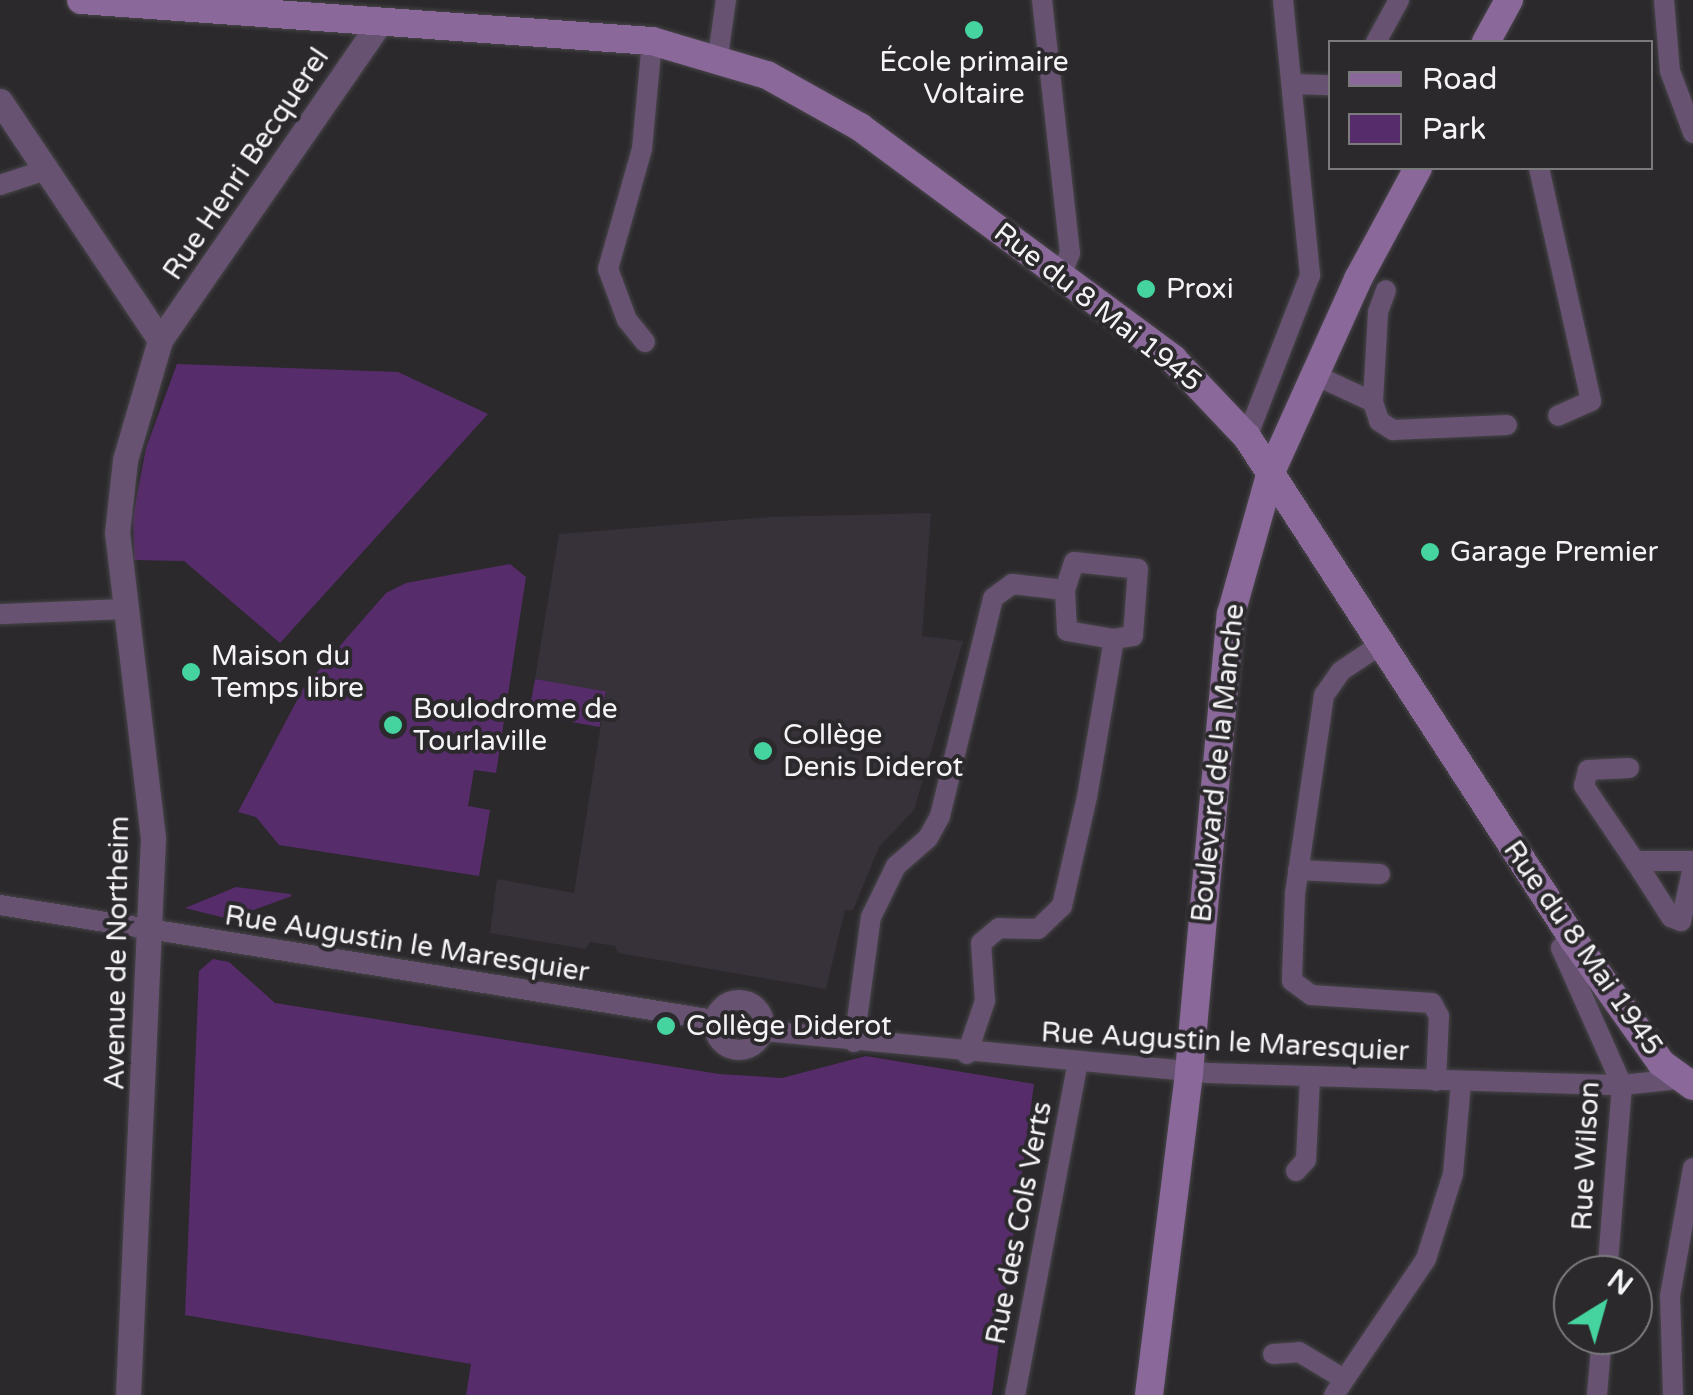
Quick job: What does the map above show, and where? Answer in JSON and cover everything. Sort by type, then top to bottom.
[{"type":"main road","name":"Rue du 8 Mai 1945","points":[[81,0],[386,11],[652,41],[718,56],[802,92],[860,127],[1062,274],[1172,360],[1247,437],[1573,938],[1661,1062],[1690,1081]]},
{"type":"main road","points":[[1493,39],[1509,0]]},
{"type":"main road","name":"Boulevard de la Manche","points":[[1149,1395],[1189,1072],[1231,614],[1271,472],[1417,170]]},
{"type":"street","points":[[718,56],[726,0]]},
{"type":"street","points":[[1042,0],[1070,253],[1062,274]]},
{"type":"street","points":[[1247,437],[1308,293],[1283,0]]},
{"type":"street","points":[[1377,40],[1399,0]]},
{"type":"street","points":[[1664,0],[1670,71],[1693,133]]},
{"type":"street","name":"Rue Henri Becquerel","points":[[160,340],[386,11]]},
{"type":"street","points":[[645,342],[626,320],[608,268],[642,148],[652,41]]},
{"type":"street","points":[[1293,84],[1328,86]]},
{"type":"street","points":[[0,101],[160,340]]},
{"type":"street","points":[[0,185],[46,170]]},
{"type":"street","points":[[1539,170],[1591,401],[1558,416]]},
{"type":"street","points":[[1386,290],[1374,347],[1373,402],[1379,422],[1393,430],[1507,425]]},
{"type":"street","name":"Avenue de Northeim","points":[[128,1395],[150,933],[150,792],[122,609],[118,501],[160,340]]},
{"type":"street","points":[[1315,375],[1373,402]]},
{"type":"street","points":[[1074,562],[1138,569],[1134,636],[1114,638],[1066,631],[1065,590],[1074,562]]},
{"type":"street","points":[[854,1042],[871,918],[896,866],[928,838],[940,816],[993,598],[1012,584],[1065,590]]},
{"type":"street","points":[[0,614],[122,609]]},
{"type":"street","points":[[967,1054],[982,1017],[985,991],[977,958],[983,939],[999,928],[1038,928],[1066,896],[1114,638]]},
{"type":"street","points":[[1383,643],[1342,671],[1324,694],[1298,870],[1296,988],[1432,1003],[1440,1016],[1436,1080]]},
{"type":"street","points":[[1629,768],[1588,770],[1584,786],[1671,917],[1681,921],[1693,864],[1635,861]]},
{"type":"street","points":[[1298,870],[1380,874]]},
{"type":"street","name":"Rue Augustin le Maresquier","points":[[0,905],[150,933],[714,1020],[720,1042],[734,1050],[756,1044],[764,1030],[967,1054],[1189,1072],[1622,1085],[1690,1081]]},
{"type":"street","name":"Rue Wilson","points":[[1573,938],[1561,948],[1622,1085],[1609,1255]]},
{"type":"street","points":[[714,1020],[727,1002],[748,1000],[760,1010],[764,1030]]},
{"type":"street","name":"Rue des Cols Verts","points":[[1014,1395],[1078,1062]]},
{"type":"street","points":[[1296,1172],[1306,1160],[1310,1077]]},
{"type":"street","points":[[1273,1354],[1299,1352],[1339,1387],[1398,1309],[1426,1259],[1453,1174],[1462,1082]]},
{"type":"street","points":[[1673,1395],[1670,1296],[1693,1168]]},
{"type":"street","points":[[1597,1395],[1600,1355]]},
{"type":"shaded area","name":"Collège Denis Diderot","points":[[931,513],[922,636],[963,641],[914,810],[879,847],[853,910],[845,910],[826,989],[618,953],[615,946],[590,942],[586,949],[490,933],[497,879],[574,893],[606,693],[535,679],[559,534],[770,517]]},
{"type":"green space","points":[[177,364],[398,372],[488,414],[280,643],[184,561],[134,560],[133,516],[146,448]]},
{"type":"green space","name":"Boulodrome de Tourlaville","points":[[510,564],[526,577],[496,773],[474,770],[468,806],[490,810],[479,876],[279,845],[256,817],[238,812],[304,687],[386,593],[406,583]]},
{"type":"green space","points":[[535,679],[606,692],[600,727],[529,714]]},
{"type":"green space","points":[[236,887],[292,896],[229,919],[185,908]]},
{"type":"green space","points":[[213,959],[229,962],[275,1003],[719,1074],[782,1078],[866,1056],[1034,1084],[992,1395],[466,1395],[471,1364],[185,1315],[199,971]]},
{"type":"place","name":"École primaire Voltaire","points":[[974,30]]},
{"type":"place","name":"Proxi","points":[[1146,289]]},
{"type":"place","name":"Garage Premier","points":[[1430,552]]},
{"type":"place","name":"Maison du Temps libre","points":[[191,672]]},
{"type":"place","name":"Boulodrome de Tourlaville","points":[[393,725]]},
{"type":"place","name":"Collège Denis Diderot","points":[[763,751]]},
{"type":"place","name":"Collège Diderot","points":[[666,1026]]}]
